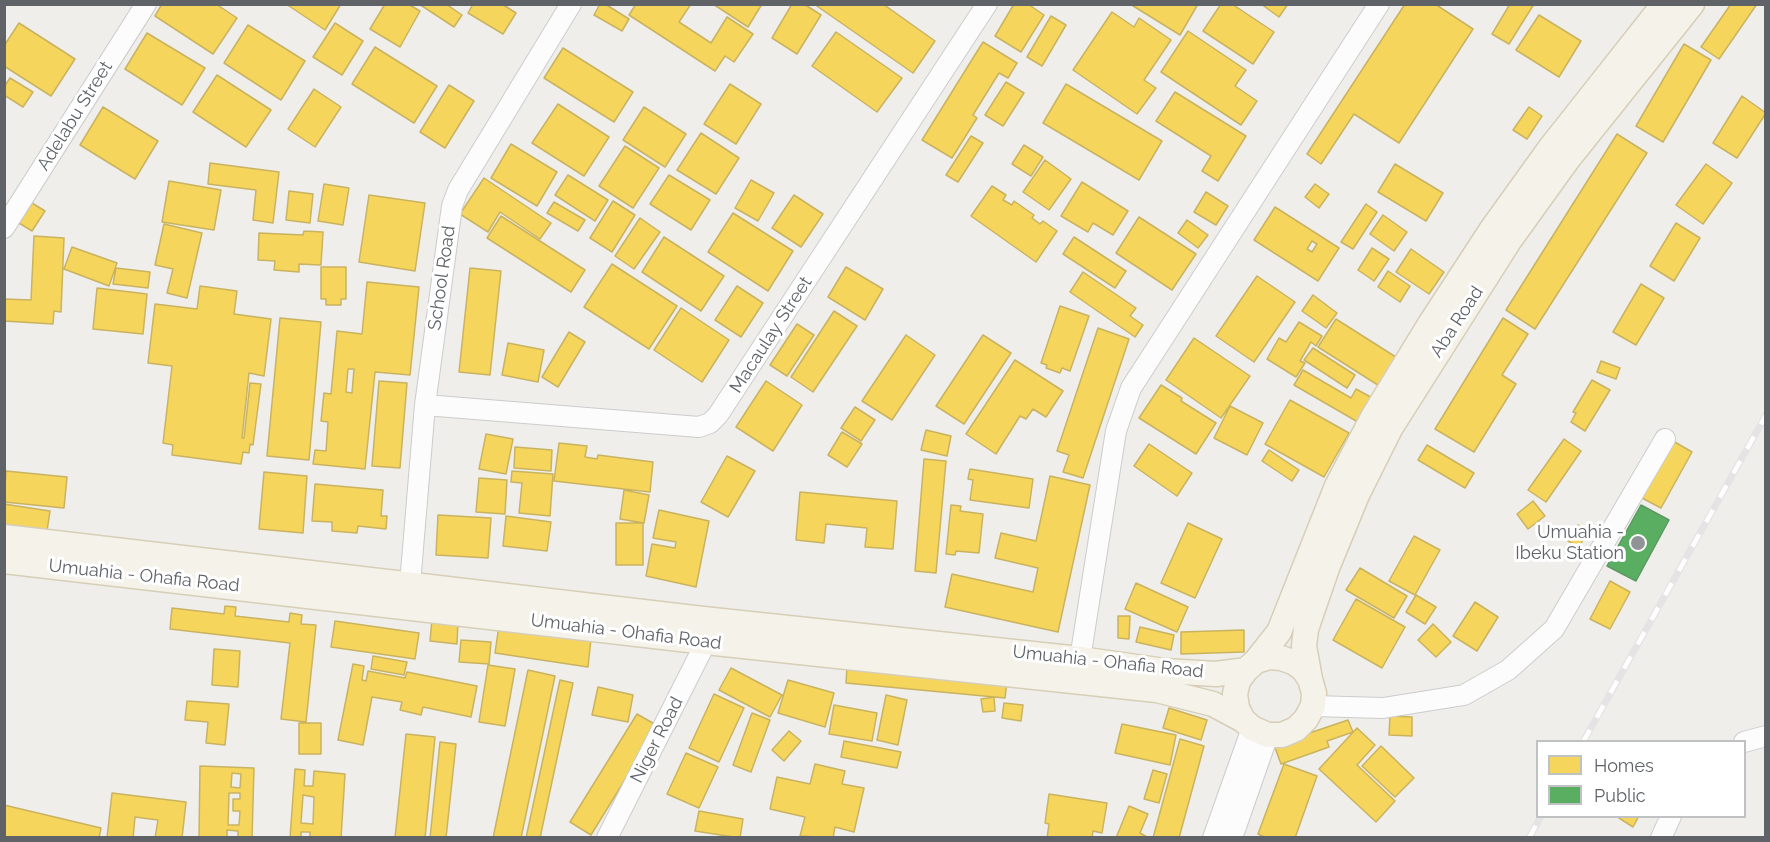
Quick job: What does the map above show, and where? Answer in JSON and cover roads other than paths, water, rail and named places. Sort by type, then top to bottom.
[{"type":"main road","name":"Aba Road","points":[[1251,665],[1279,632],[1337,486],[1373,417],[1401,370],[1492,229],[1551,147],[1664,4]]},
{"type":"main road","name":"Aba Road","points":[[1310,679],[1304,646],[1306,629],[1327,568],[1357,495],[1391,427],[1509,241],[1568,159],[1692,4]]},
{"type":"main road","name":"Umuahia - Ohafia Road","points":[[4,537],[703,619],[1080,659],[1166,671],[1216,674],[1251,665]]},
{"type":"main road","name":"Umuahia - Ohafia Road","points":[[4,561],[706,642],[1157,690],[1213,704],[1254,728]]},
{"type":"main road","points":[[1269,657],[1293,662],[1303,669],[1310,679],[1314,693],[1313,706],[1306,719],[1296,729],[1282,735],[1254,728],[1237,708],[1235,694],[1238,681],[1251,665],[1269,657]]},
{"type":"street","name":"Adelabu Street","points":[[4,228],[146,4]]},
{"type":"street","name":"School Road","points":[[410,584],[425,405],[452,206],[458,190],[571,4]]},
{"type":"street","name":"Macaulay Street","points":[[425,405],[699,427],[710,423],[725,405],[987,4]]},
{"type":"street","points":[[1080,659],[1116,431],[1131,388],[1379,4]]},
{"type":"street","points":[[1313,706],[1383,708],[1464,694],[1508,670],[1554,629],[1665,439]]},
{"type":"street","name":"Niger Road","points":[[607,837],[706,642]]},
{"type":"street","points":[[1213,837],[1254,728]]},
{"type":"street","points":[[1232,837],[1254,728]]},
{"type":"street","points":[[1746,741],[1766,736]]},
{"type":"street","points":[[1661,837],[1670,818]]},
{"type":"railway","points":[[1584,740],[1766,415]]},
{"type":"railway","points":[[1529,838],[1540,818]]},
{"type":"place","name":"Umuahia - Ibeku Station","points":[[1638,543]]}]
